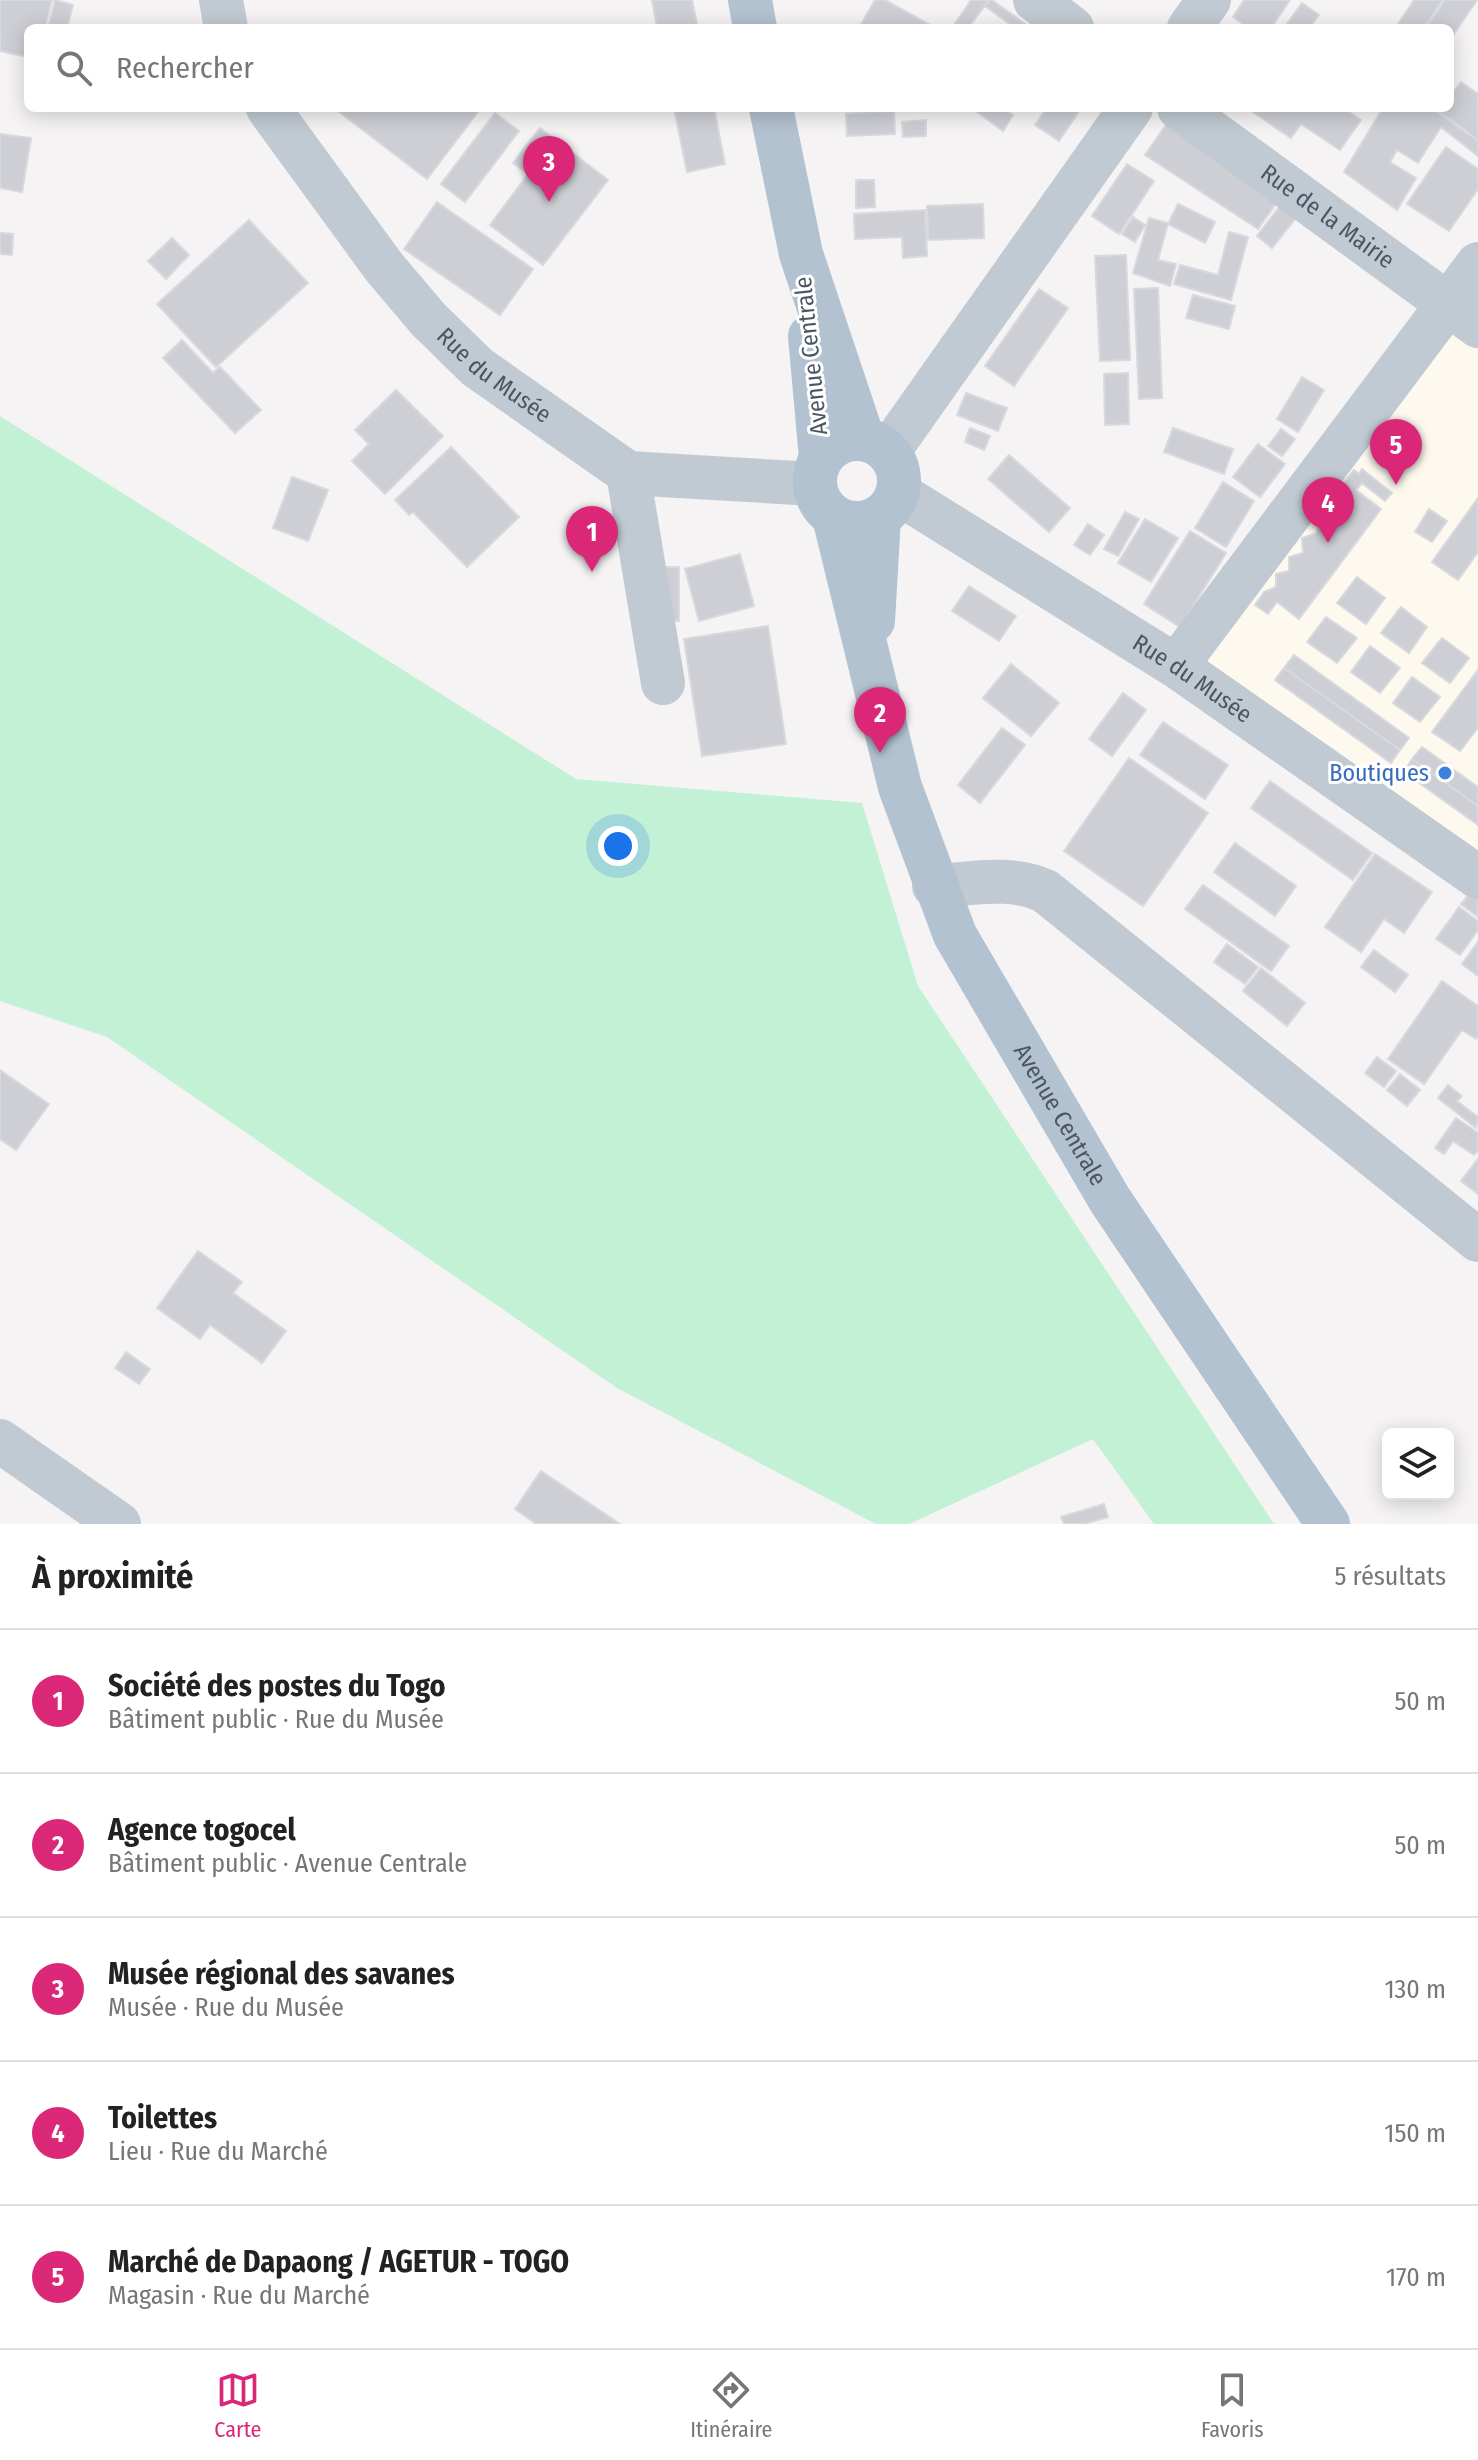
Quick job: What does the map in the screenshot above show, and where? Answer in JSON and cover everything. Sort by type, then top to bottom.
[{"type":"main road","points":[[750,0],[754,24]]},
{"type":"main road","name":"Avenue Centrale","points":[[772,112],[801,254],[823,486],[900,787],[934,886],[976,976],[1110,1200],[1328,1524]]},
{"type":"main road","name":"Avenue Centrale","points":[[801,254],[882,475],[870,667]]},
{"type":"main road","points":[[839,442],[882,475],[857,523],[823,486],[839,442]]},
{"type":"street","points":[[221,0],[225,24]]},
{"type":"street","points":[[1035,0],[1067,24]]},
{"type":"street","points":[[1192,24],[1209,0]]},
{"type":"street","name":"Rue du Musée","points":[[271,112],[384,267],[428,319],[477,367],[628,473]]},
{"type":"street","points":[[882,475],[1128,112]]},
{"type":"street","name":"Rue de la Mairie","points":[[1185,112],[1464,315]]},
{"type":"street","points":[[1176,666],[1464,315],[1478,264]]},
{"type":"street","points":[[663,683],[628,473],[823,486]]},
{"type":"street","name":"Rue du Musée","points":[[882,475],[1176,666],[1478,877]]},
{"type":"street","points":[[934,886],[1005,881],[1028,883],[1045,891],[1478,1240]]},
{"type":"street","points":[[0,1441],[119,1524]]},
{"type":"shaded area","points":[[1478,264],[1478,871],[1176,666]]},
{"type":"green space","points":[[0,416],[576,779],[862,803],[918,986],[1274,1524],[1154,1524],[1093,1439],[909,1524],[876,1524],[617,1388],[107,1037],[0,1001]]},
{"type":"building","points":[[0,0],[52,0],[46,24],[24,24],[24,56],[0,51]]},
{"type":"building","points":[[55,0],[73,5],[68,24],[49,24]]},
{"type":"building","points":[[652,0],[692,0],[697,24],[656,24]]},
{"type":"building","points":[[875,0],[885,0],[929,24],[861,24]]},
{"type":"building","points":[[971,0],[989,0],[971,24],[955,24]]},
{"type":"building","points":[[992,0],[1025,24],[1010,24],[985,6]]},
{"type":"building","points":[[1244,0],[1290,0],[1274,24],[1243,24],[1233,17]]},
{"type":"building","points":[[1414,0],[1442,0],[1427,24],[1398,24]]},
{"type":"building","points":[[1445,0],[1477,0],[1454,34],[1454,24],[1429,24]]},
{"type":"building","points":[[1302,3],[1319,15],[1312,24],[1287,24]]},
{"type":"building","points":[[1461,82],[1478,94],[1478,140],[1440,112],[1454,112],[1454,92]]},
{"type":"building","points":[[339,112],[478,112],[427,179]]},
{"type":"building","points":[[675,112],[715,112],[725,164],[687,172]]},
{"type":"building","points":[[894,112],[895,134],[847,136],[846,114]]},
{"type":"building","points":[[977,112],[1009,112],[1013,115],[1003,131]]},
{"type":"building","points":[[1044,112],[1078,112],[1059,141],[1035,125]]},
{"type":"building","points":[[1253,112],[1349,112],[1361,120],[1340,150],[1301,124],[1291,138]]},
{"type":"building","points":[[1381,112],[1437,112],[1478,141],[1478,156],[1441,127],[1418,163],[1397,150],[1390,162],[1416,178],[1397,210],[1344,172]]},
{"type":"building","points":[[495,113],[519,131],[465,202],[441,184]]},
{"type":"building","points":[[926,120],[926,136],[903,137],[902,122]]},
{"type":"building","points":[[1168,122],[1285,191],[1258,229],[1145,155]]},
{"type":"building","points":[[540,128],[608,180],[543,265],[490,225],[528,174],[513,163]]},
{"type":"building","points":[[0,134],[31,138],[22,192],[0,188]]},
{"type":"building","points":[[1446,147],[1478,169],[1478,189],[1449,231],[1407,204]]},
{"type":"building","points":[[1127,164],[1154,181],[1119,234],[1092,216]]},
{"type":"building","points":[[856,180],[874,180],[875,207],[856,208]]},
{"type":"building","points":[[437,202],[533,269],[500,315],[404,249]]},
{"type":"building","points":[[983,204],[984,238],[928,240],[927,206]]},
{"type":"building","points":[[1178,204],[1215,222],[1205,243],[1168,224]]},
{"type":"building","points":[[1280,206],[1296,218],[1272,248],[1257,236]]},
{"type":"building","points":[[925,210],[927,256],[903,258],[902,237],[855,239],[854,214]]},
{"type":"building","points":[[1133,217],[1145,225],[1135,242],[1122,234]]},
{"type":"building","points":[[1149,218],[1168,223],[1158,260],[1176,264],[1170,286],[1133,273]]},
{"type":"building","points":[[249,220],[308,283],[216,367],[157,304]]},
{"type":"building","points":[[1229,232],[1248,237],[1231,300],[1174,284],[1180,265],[1218,275]]},
{"type":"building","points":[[0,233],[13,234],[12,255],[0,254]]},
{"type":"building","points":[[172,238],[189,255],[166,279],[148,261]]},
{"type":"building","points":[[1126,255],[1130,360],[1100,361],[1095,256]]},
{"type":"building","points":[[1158,288],[1162,398],[1139,399],[1134,289]]},
{"type":"building","points":[[1039,289],[1068,308],[1014,386],[985,366]]},
{"type":"building","points":[[1193,295],[1235,306],[1229,329],[1186,318]]},
{"type":"building","points":[[182,340],[213,373],[220,367],[261,410],[235,433],[163,358]]},
{"type":"building","points":[[1128,373],[1129,424],[1105,425],[1104,374]]},
{"type":"building","points":[[1302,377],[1324,390],[1298,432],[1277,419]]},
{"type":"building","points":[[396,390],[443,436],[385,494],[352,461],[369,444],[355,430]]},
{"type":"building","points":[[966,393],[1007,408],[998,431],[957,415]]},
{"type":"building","points":[[970,428],[990,436],[984,450],[965,442]]},
{"type":"building","points":[[1173,428],[1233,449],[1224,474],[1164,452]]},
{"type":"building","points":[[1281,429],[1295,439],[1282,456],[1268,446]]},
{"type":"building","points":[[1258,444],[1285,464],[1260,497],[1233,477]]},
{"type":"building","points":[[451,447],[519,517],[467,567],[413,512],[409,515],[395,500]]},
{"type":"building","points":[[1009,455],[1070,508],[1049,532],[988,479]]},
{"type":"building","points":[[1362,469],[1392,493],[1385,501],[1362,483],[1356,490],[1381,509],[1299,619],[1277,602],[1268,614],[1255,605],[1264,592],[1276,587],[1276,574],[1289,571],[1289,557],[1303,553],[1302,538],[1317,533],[1318,518],[1330,515],[1331,500],[1343,497],[1342,484],[1354,470],[1359,474]]},
{"type":"building","points":[[292,477],[328,490],[308,541],[273,528]]},
{"type":"building","points":[[1223,482],[1254,501],[1226,547],[1195,528]]},
{"type":"building","points":[[1478,498],[1478,552],[1458,580],[1432,562]]},
{"type":"building","points":[[1429,509],[1447,521],[1432,542],[1415,532]]},
{"type":"building","points":[[1125,512],[1139,519],[1118,556],[1104,549]]},
{"type":"building","points":[[1145,519],[1178,538],[1151,582],[1118,563]]},
{"type":"building","points":[[1088,524],[1104,535],[1090,555],[1074,545]]},
{"type":"building","points":[[1190,531],[1226,553],[1180,627],[1144,604]]},
{"type":"building","points":[[740,554],[754,606],[699,621],[685,569]]},
{"type":"building","points":[[659,567],[679,567],[679,621],[659,621]]},
{"type":"building","points":[[1357,577],[1385,598],[1366,624],[1337,603]]},
{"type":"building","points":[[969,586],[1016,616],[999,641],[952,611]]},
{"type":"building","points":[[1401,607],[1427,627],[1409,653],[1381,633]]},
{"type":"building","points":[[1326,617],[1357,638],[1337,663],[1307,642]]},
{"type":"building","points":[[768,626],[786,744],[702,756],[684,639]]},
{"type":"building","points":[[1442,638],[1469,658],[1450,683],[1422,663]]},
{"type":"building","points":[[1370,646],[1400,668],[1380,693],[1351,672]]},
{"type":"building","points":[[1294,655],[1409,738],[1400,750],[1284,668]]},
{"type":"building","points":[[1011,664],[1059,703],[1031,736],[983,698]]},
{"type":"building","points":[[1284,668],[1400,750],[1391,763],[1275,680]]},
{"type":"building","points":[[1478,670],[1478,728],[1460,751],[1432,732]]},
{"type":"building","points":[[1412,677],[1440,697],[1420,722],[1393,703]]},
{"type":"building","points":[[1123,693],[1146,710],[1112,756],[1089,739]]},
{"type":"building","points":[[1163,722],[1228,765],[1205,799],[1140,755]]},
{"type":"building","points":[[1002,728],[1025,745],[980,803],[958,785]]},
{"type":"building","name":"Boutiques","points":[[1422,747],[1478,787],[1478,806],[1412,759]]},
{"type":"building","points":[[1129,758],[1208,813],[1143,906],[1064,851]]},
{"type":"building","points":[[1412,759],[1478,806],[1478,825],[1404,772]]},
{"type":"building","points":[[1270,781],[1372,853],[1353,880],[1251,808]]},
{"type":"building","points":[[1235,843],[1296,886],[1275,916],[1214,872]]},
{"type":"building","points":[[1375,854],[1432,892],[1404,933],[1384,919],[1361,952],[1325,927]]},
{"type":"building","points":[[1203,885],[1289,946],[1271,971],[1185,909]]},
{"type":"building","points":[[1470,893],[1478,900],[1478,917],[1461,904]]},
{"type":"building","points":[[1459,907],[1478,921],[1478,930],[1460,955],[1436,939]]},
{"type":"building","points":[[1478,942],[1478,976],[1462,964]]},
{"type":"building","points":[[1227,944],[1258,967],[1245,984],[1214,962]]},
{"type":"building","points":[[1374,950],[1408,975],[1395,992],[1361,967]]},
{"type":"building","points":[[1261,968],[1305,1003],[1287,1026],[1243,991]]},
{"type":"building","points":[[1442,981],[1478,1006],[1478,1036],[1476,1039],[1462,1030],[1424,1084],[1388,1059]]},
{"type":"building","points":[[1377,1057],[1396,1071],[1384,1087],[1365,1073]]},
{"type":"building","points":[[0,1070],[49,1104],[16,1150],[0,1139]]},
{"type":"building","points":[[1400,1074],[1420,1090],[1407,1106],[1387,1090]]},
{"type":"building","points":[[1448,1085],[1462,1096],[1457,1101],[1478,1117],[1476,1128],[1438,1098]]},
{"type":"building","points":[[1456,1118],[1478,1133],[1478,1150],[1474,1155],[1453,1141],[1444,1154],[1435,1148]]},
{"type":"building","points":[[1478,1159],[1478,1194],[1461,1181]]},
{"type":"building","points":[[198,1251],[242,1282],[233,1293],[286,1331],[262,1363],[210,1325],[200,1339],[157,1308]]},
{"type":"building","points":[[126,1352],[150,1369],[139,1384],[115,1368]]},
{"type":"building","points":[[541,1471],[620,1524],[536,1524],[515,1509]]},
{"type":"building","points":[[1104,1504],[1108,1517],[1084,1524],[1064,1524],[1061,1517]]},
{"type":"place","name":"Musée régional des savanes","points":[[549,202]]},
{"type":"place","name":"Marché de Dapaong / AGETUR - TOGO","points":[[1396,485]]},
{"type":"place","name":"Toilettes","points":[[1328,543]]},
{"type":"place","name":"Société des postes du Togo","points":[[592,572]]},
{"type":"place","name":"Agence togocel","points":[[880,753]]},
{"type":"place","name":"Boutiques","points":[[1445,773]]}]
